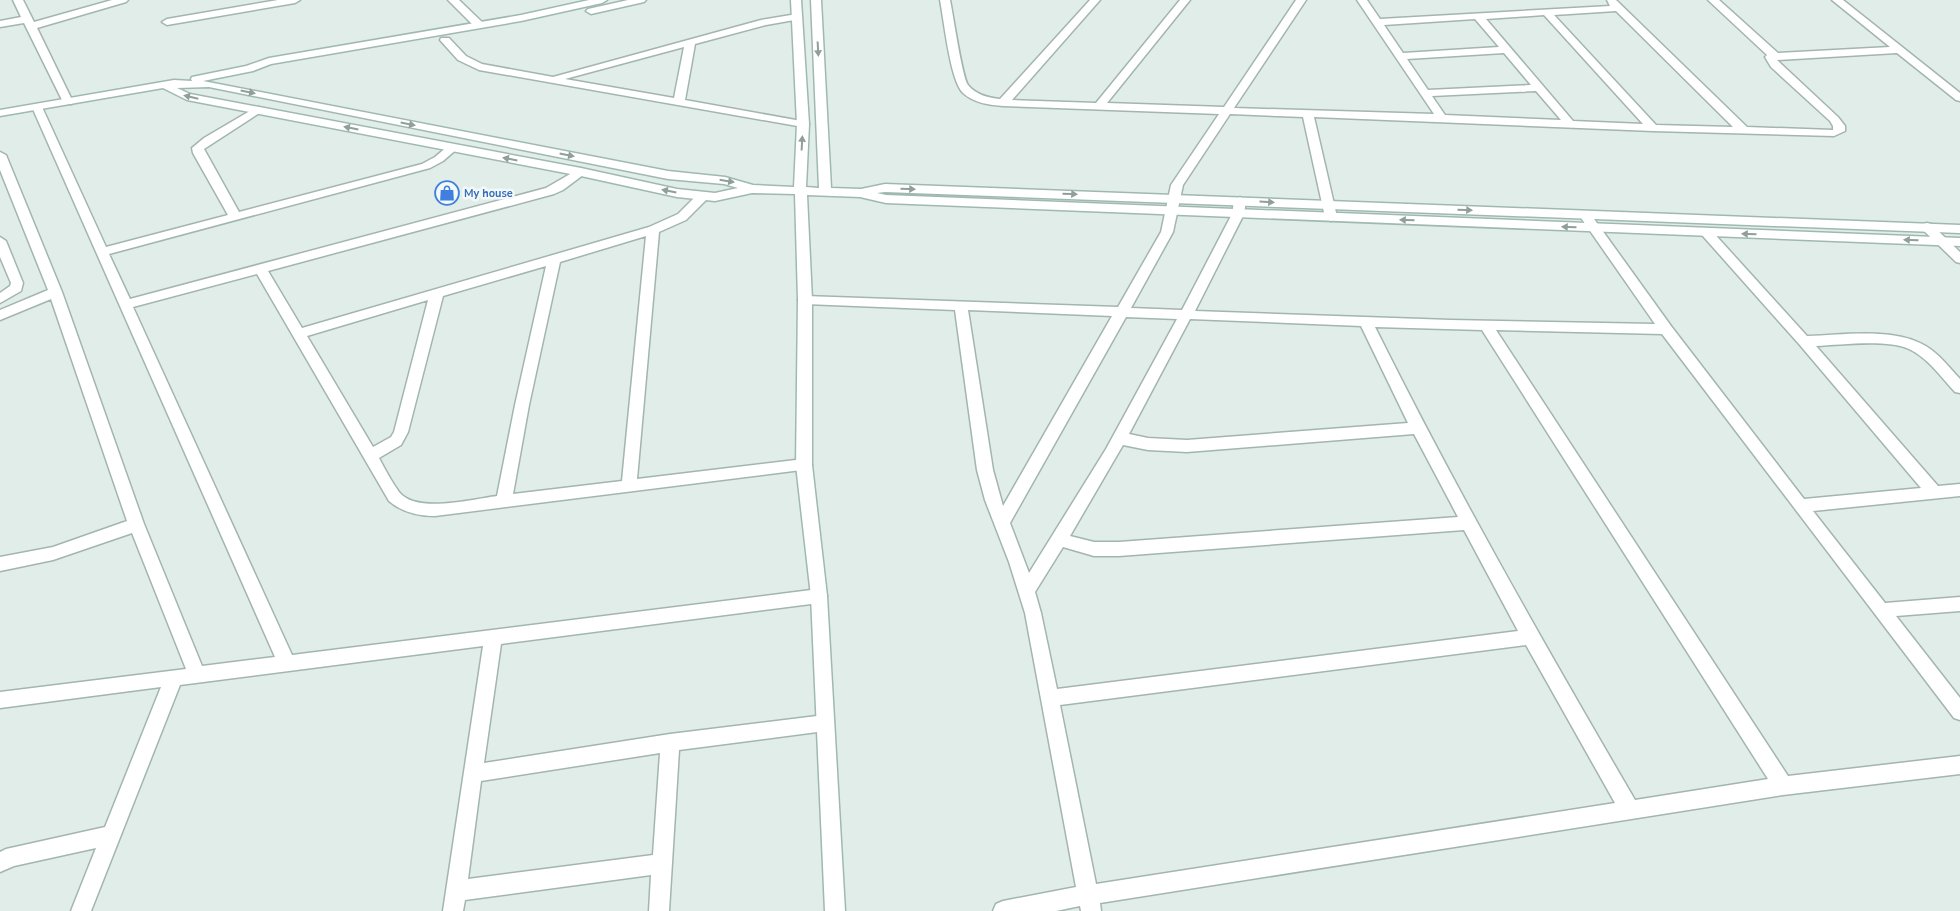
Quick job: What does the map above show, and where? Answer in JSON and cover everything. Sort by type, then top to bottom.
[{"type":"street","points":[[18,0],[68,102]]},
{"type":"street","points":[[0,24],[30,23],[123,0]]},
{"type":"street","points":[[167,22],[295,0]]},
{"type":"street","points":[[454,0],[479,25]]},
{"type":"street","points":[[0,113],[165,85],[249,69],[269,61],[479,25],[602,0]]},
{"type":"street","points":[[249,69],[267,70],[445,40],[640,0]]},
{"type":"street","points":[[796,0],[803,124],[801,191],[805,300],[804,465],[819,596],[835,911]]},
{"type":"street","points":[[816,0],[825,192]]},
{"type":"street","points":[[944,0],[961,82],[966,91],[977,98],[1003,103],[1442,118],[1653,128],[1834,133],[1839,131],[1839,126],[1834,119],[1770,57],[1900,50]]},
{"type":"street","points":[[1003,103],[1095,0]]},
{"type":"street","points":[[1099,106],[1185,0]]},
{"type":"street","points":[[1002,523],[1167,232],[1172,204],[1183,176],[1301,0]]},
{"type":"street","points":[[1362,0],[1442,118]]},
{"type":"street","points":[[1610,0],[1744,131]]},
{"type":"street","points":[[1713,0],[1775,56]]},
{"type":"street","points":[[1837,0],[1960,98]]},
{"type":"street","points":[[1377,22],[1618,8]]},
{"type":"street","points":[[1546,12],[1653,128]]},
{"type":"street","points":[[1478,16],[1570,124]]},
{"type":"street","points":[[551,80],[765,22],[797,17]]},
{"type":"street","points":[[445,40],[462,58],[479,67],[803,124]]},
{"type":"street","points":[[679,102],[690,42]]},
{"type":"street","points":[[1400,56],[1506,50]]},
{"type":"street","points":[[165,85],[209,84],[668,175],[725,180],[752,189],[860,193],[886,200],[1172,204],[1589,221],[1960,229]]},
{"type":"street","points":[[165,85],[187,97],[702,197],[727,196],[752,189]]},
{"type":"street","points":[[1425,93],[1540,88]]},
{"type":"street","points":[[37,107],[287,664]]},
{"type":"street","points":[[235,216],[198,148],[208,140],[259,110]]},
{"type":"street","points":[[1308,113],[1330,211]]},
{"type":"street","points":[[101,252],[426,166],[439,159],[452,148]]},
{"type":"street","points":[[0,155],[56,292],[136,524],[197,675]]},
{"type":"street","points":[[125,305],[550,191],[581,172]]},
{"type":"street","points":[[298,334],[653,230],[682,217],[702,197]]},
{"type":"street","points":[[1026,590],[1061,540],[1119,438],[1186,314],[1239,207]]},
{"type":"street","points":[[1589,221],[1706,232],[1960,242]]},
{"type":"street","points":[[1589,221],[1666,329],[1960,712]]},
{"type":"street","points":[[1927,227],[1960,259]]},
{"type":"street","points":[[629,486],[653,230]]},
{"type":"street","points":[[1706,232],[1936,493]]},
{"type":"street","points":[[0,241],[17,283],[16,288],[0,299]]},
{"type":"street","points":[[504,501],[522,405],[554,258]]},
{"type":"street","points":[[260,268],[372,455],[394,497],[405,506],[419,510],[435,510],[804,465]]},
{"type":"street","points":[[0,315],[56,292]]},
{"type":"street","points":[[372,455],[396,441],[401,432],[437,292]]},
{"type":"street","points":[[805,300],[1122,311],[1487,327],[1666,329]]},
{"type":"street","points":[[961,305],[985,470],[1026,590],[1051,698],[1089,903]]},
{"type":"street","points":[[1366,322],[1418,428],[1530,638],[1630,810]]},
{"type":"street","points":[[1487,327],[1783,786]]},
{"type":"street","points":[[1804,341],[1886,341],[1913,344],[1926,352],[1960,388]]},
{"type":"street","points":[[1119,438],[1148,444],[1187,446],[1418,428]]},
{"type":"street","points":[[1800,506],[1960,490]]},
{"type":"street","points":[[1061,540],[1094,549],[1119,549],[1469,523]]},
{"type":"street","points":[[0,564],[55,553],[136,524]]},
{"type":"street","points":[[0,700],[819,596]]},
{"type":"street","points":[[1881,610],[1960,604]]},
{"type":"street","points":[[452,911],[494,638]]},
{"type":"street","points":[[1051,698],[1530,638]]},
{"type":"street","points":[[81,911],[174,678]]},
{"type":"street","points":[[474,773],[670,743],[825,723]]},
{"type":"street","points":[[659,911],[670,743]]},
{"type":"street","points":[[1003,911],[1089,903],[1630,810],[1783,786],[1960,765]]},
{"type":"street","points":[[0,862],[12,856],[112,836]]},
{"type":"street","points":[[456,891],[662,864]]},
{"type":"place","name":"My house","points":[[447,193]]}]
